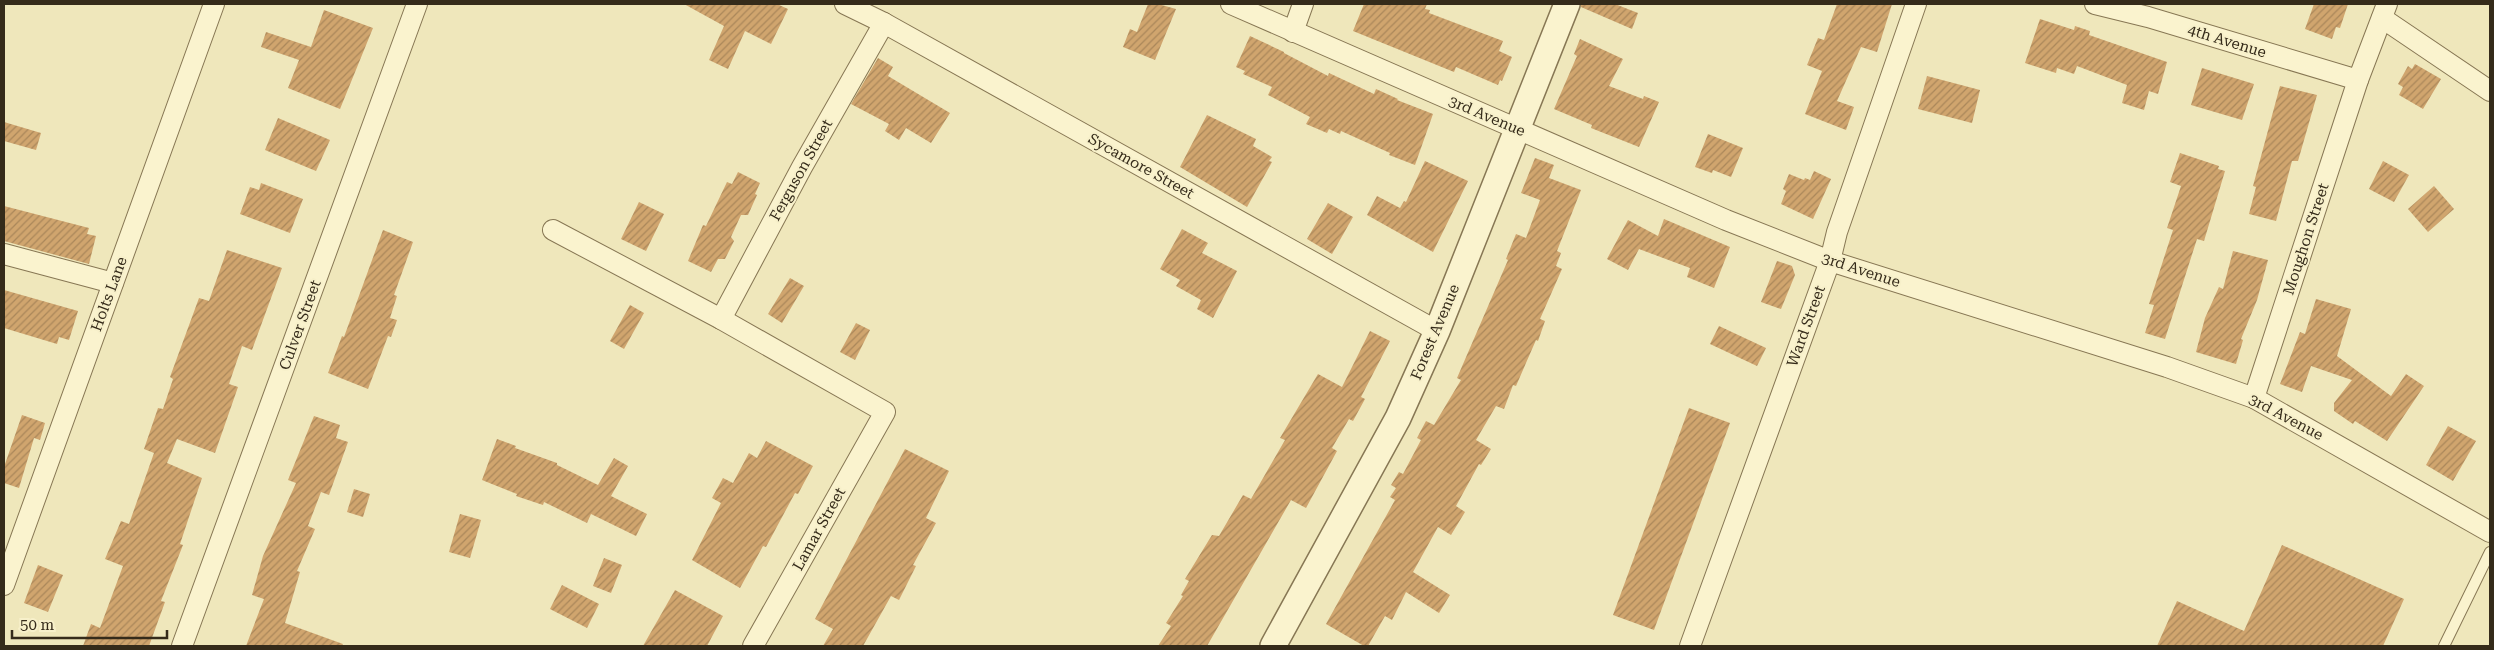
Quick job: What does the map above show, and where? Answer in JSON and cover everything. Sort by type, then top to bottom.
[{"type":"street","name":"Holts Lane","points":[[4,585],[214,4]]},
{"type":"street","name":"Culver Street","points":[[182,646],[417,4]]},
{"type":"street","name":"Sycamore Street","points":[[844,4],[884,23],[1437,331]]},
{"type":"street","name":"3rd Avenue","points":[[1231,4],[1726,220],[1830,261],[2166,367],[2254,398],[2490,532]]},
{"type":"street","points":[[1293,32],[1303,4]]},
{"type":"street","name":"Forest Avenue","points":[[1273,646],[1398,418],[1437,331],[1568,4]]},
{"type":"street","name":"Ward Street","points":[[1690,646],[1830,261],[1837,232],[1916,4]]},
{"type":"street","name":"4th Avenue","points":[[2095,4],[2151,10],[2358,80]]},
{"type":"street","points":[[2385,11],[2490,91]]},
{"type":"street","name":"Moughon Street","points":[[2254,398],[2358,80],[2385,11]]},
{"type":"street","name":"Ferguson Street","points":[[721,319],[802,166],[884,23]]},
{"type":"street","points":[[553,230],[721,319]]},
{"type":"street","points":[[4,254],[113,283]]},
{"type":"street","name":"Lamar Street","points":[[721,319],[885,412],[753,646]]},
{"type":"lane","points":[[2444,646],[2490,552]]},
{"type":"building","points":[[684,4],[777,4],[788,9],[771,44],[745,31],[728,69],[709,60],[724,26]]},
{"type":"building","points":[[1148,4],[1158,4],[1176,9],[1155,60],[1123,47],[1130,29],[1137,32]]},
{"type":"building","points":[[1364,4],[1427,4],[1425,9],[1430,10],[1429,13],[1503,41],[1499,51],[1512,57],[1502,81],[1500,80],[1498,85],[1456,67],[1454,72],[1353,31]]},
{"type":"building","points":[[1581,4],[1615,4],[1638,13],[1632,29],[1581,7]]},
{"type":"building","points":[[1837,4],[1892,4],[1877,52],[1861,47],[1837,101],[1854,107],[1846,130],[1805,114],[1822,71],[1807,65],[1818,38],[1824,40]]},
{"type":"building","points":[[2314,4],[2348,4],[2340,28],[2336,27],[2332,39],[2305,29]]},
{"type":"building","points":[[324,10],[373,28],[340,109],[288,88],[299,60],[261,47],[266,32],[311,47]]},
{"type":"building","points":[[2040,19],[2074,30],[2075,26],[2090,31],[2089,35],[2167,62],[2158,94],[2149,91],[2144,110],[2122,103],[2127,85],[2077,66],[2074,74],[2057,68],[2056,73],[2025,63]]},
{"type":"building","points":[[1250,36],[1328,76],[1329,73],[1374,94],[1376,89],[1397,100],[1433,114],[1415,165],[1389,155],[1390,153],[1341,131],[1340,134],[1329,129],[1327,133],[1306,124],[1310,117],[1268,95],[1272,87],[1243,74],[1245,71],[1236,67]]},
{"type":"building","points":[[1580,39],[1623,59],[1609,86],[1643,99],[1644,96],[1659,102],[1639,147],[1591,128],[1592,125],[1554,109],[1577,56],[1574,54]]},
{"type":"building","points":[[878,58],[893,67],[888,76],[950,113],[931,143],[906,128],[899,140],[885,131],[889,124],[851,104]]},
{"type":"building","points":[[2415,64],[2441,79],[2423,109],[2399,95],[2403,87],[2398,84],[2408,66],[2412,69]]},
{"type":"building","points":[[2202,68],[2254,84],[2242,120],[2191,105]]},
{"type":"building","points":[[1927,76],[1980,90],[1972,123],[1918,109]]},
{"type":"building","points":[[2280,86],[2317,95],[2298,161],[2292,161],[2276,221],[2249,214],[2256,187],[2253,186]]},
{"type":"building","points":[[1207,115],[1256,139],[1253,146],[1272,157],[1269,161],[1272,162],[1247,207],[1180,167]]},
{"type":"building","points":[[278,118],[330,140],[316,171],[265,150]]},
{"type":"building","points":[[4,122],[41,133],[36,150],[4,141]]},
{"type":"building","points":[[1708,134],[1743,148],[1731,177],[1713,170],[1712,173],[1695,167]]},
{"type":"building","points":[[2180,153],[2219,166],[2218,169],[2225,171],[2204,241],[2197,239],[2165,339],[2145,333],[2154,305],[2149,304],[2173,230],[2167,228],[2181,186],[2170,182]]},
{"type":"building","points":[[1535,158],[1554,165],[1549,178],[1581,190],[1557,251],[1561,253],[1556,266],[1562,269],[1540,319],[1545,321],[1538,341],[1536,340],[1516,386],[1513,385],[1504,409],[1496,406],[1476,440],[1491,449],[1481,465],[1479,464],[1456,506],[1465,512],[1451,535],[1438,527],[1413,572],[1450,595],[1439,613],[1406,592],[1392,620],[1385,616],[1368,646],[1364,646],[1326,624],[1395,500],[1390,497],[1396,488],[1391,485],[1399,472],[1403,474],[1421,440],[1417,438],[1426,421],[1434,425],[1461,380],[1457,378],[1508,260],[1506,259],[1516,234],[1526,238],[1540,200],[1521,193]]},
{"type":"building","points":[[1425,161],[1468,181],[1433,252],[1367,215],[1377,196],[1400,208],[1404,201],[1406,202]]},
{"type":"building","points":[[2383,161],[2409,175],[2394,202],[2369,189]]},
{"type":"building","points":[[1814,171],[1831,179],[1813,219],[1781,204],[1786,191],[1783,189],[1789,174],[1804,180],[1805,178],[1810,180]]},
{"type":"building","points":[[738,172],[760,183],[755,194],[757,195],[748,215],[741,215],[731,237],[734,241],[725,259],[718,259],[711,272],[688,261],[703,225],[706,226],[727,182],[732,184]]},
{"type":"building","points":[[261,183],[303,199],[290,233],[240,214],[250,187],[259,190]]},
{"type":"building","points":[[2434,186],[2454,209],[2428,232],[2408,209]]},
{"type":"building","points":[[639,202],[664,214],[646,251],[621,239]]},
{"type":"building","points":[[1328,203],[1353,217],[1332,254],[1307,239]]},
{"type":"building","points":[[4,206],[89,228],[87,234],[96,236],[89,264],[4,241]]},
{"type":"building","points":[[1664,219],[1730,247],[1714,288],[1687,277],[1690,268],[1639,249],[1628,270],[1607,259],[1628,220],[1658,236]]},
{"type":"building","points":[[1182,229],[1208,243],[1202,253],[1237,271],[1213,318],[1197,309],[1201,300],[1176,286],[1180,280],[1160,269]]},
{"type":"building","points":[[383,230],[413,242],[394,295],[397,296],[390,318],[397,320],[391,337],[388,336],[368,389],[328,373],[342,336],[344,337]]},
{"type":"building","points":[[227,250],[282,268],[252,350],[242,346],[229,384],[238,387],[215,453],[177,439],[167,463],[202,478],[180,544],[183,545],[161,601],[165,602],[149,646],[83,646],[91,624],[100,628],[123,566],[105,559],[121,521],[129,524],[154,453],[144,449],[158,408],[163,409],[173,379],[170,377],[199,298],[209,301]]},
{"type":"building","points":[[2233,251],[2268,260],[2257,300],[2241,339],[2243,340],[2236,364],[2196,352],[2205,318],[2219,287],[2223,289]]},
{"type":"building","points":[[1777,261],[1792,266],[1795,275],[1781,309],[1761,302]]},
{"type":"building","points":[[790,278],[804,286],[782,323],[768,314]]},
{"type":"building","points":[[4,290],[78,311],[69,340],[59,337],[57,344],[4,328]]},
{"type":"building","points":[[2316,299],[2351,309],[2337,356],[2391,396],[2406,374],[2424,386],[2387,441],[2355,421],[2353,424],[2334,411],[2334,403],[2352,380],[2311,366],[2302,392],[2280,384],[2300,332],[2305,334]]},
{"type":"building","points":[[630,305],[644,313],[624,349],[610,341]]},
{"type":"building","points":[[856,323],[870,330],[855,360],[840,352]]},
{"type":"building","points":[[1719,326],[1766,348],[1757,366],[1710,344]]},
{"type":"building","points":[[1370,331],[1390,341],[1361,397],[1365,399],[1353,421],[1349,419],[1332,448],[1337,451],[1306,508],[1291,500],[1207,646],[1158,646],[1171,626],[1166,623],[1183,596],[1181,595],[1189,581],[1185,579],[1212,535],[1219,536],[1243,495],[1251,499],[1285,440],[1280,438],[1318,374],[1342,387]]},
{"type":"building","points":[[1689,408],[1730,423],[1654,630],[1613,615]]},
{"type":"building","points":[[22,415],[45,423],[40,440],[34,438],[19,488],[4,483],[4,467]]},
{"type":"building","points":[[314,416],[340,425],[336,438],[348,442],[329,495],[321,492],[308,526],[315,529],[297,571],[300,572],[285,623],[343,644],[342,646],[246,646],[264,599],[252,595],[263,556],[296,483],[288,480]]},
{"type":"building","points":[[2448,426],[2476,441],[2453,481],[2426,465]]},
{"type":"building","points":[[497,439],[516,446],[515,448],[557,463],[557,465],[598,485],[614,458],[628,466],[611,496],[647,514],[636,536],[591,514],[587,523],[544,502],[543,505],[516,496],[517,494],[482,480]]},
{"type":"building","points":[[766,441],[813,466],[798,494],[795,493],[766,547],[763,546],[740,588],[692,560],[721,503],[712,498],[723,478],[733,483],[749,453],[757,458]]},
{"type":"building","points":[[905,449],[949,471],[926,518],[936,523],[913,565],[916,566],[899,600],[891,596],[863,646],[823,646],[833,629],[815,619]]},
{"type":"building","points":[[354,489],[370,494],[363,517],[347,512]]},
{"type":"building","points":[[460,514],[481,520],[470,558],[449,552]]},
{"type":"building","points":[[2282,545],[2404,599],[2383,646],[2157,646],[2177,601],[2244,631]]},
{"type":"building","points":[[604,558],[622,565],[611,593],[593,586]]},
{"type":"building","points":[[38,565],[63,575],[48,612],[24,603]]},
{"type":"building","points":[[562,585],[599,604],[587,628],[550,609]]},
{"type":"building","points":[[675,590],[723,616],[707,646],[643,646]]}]
